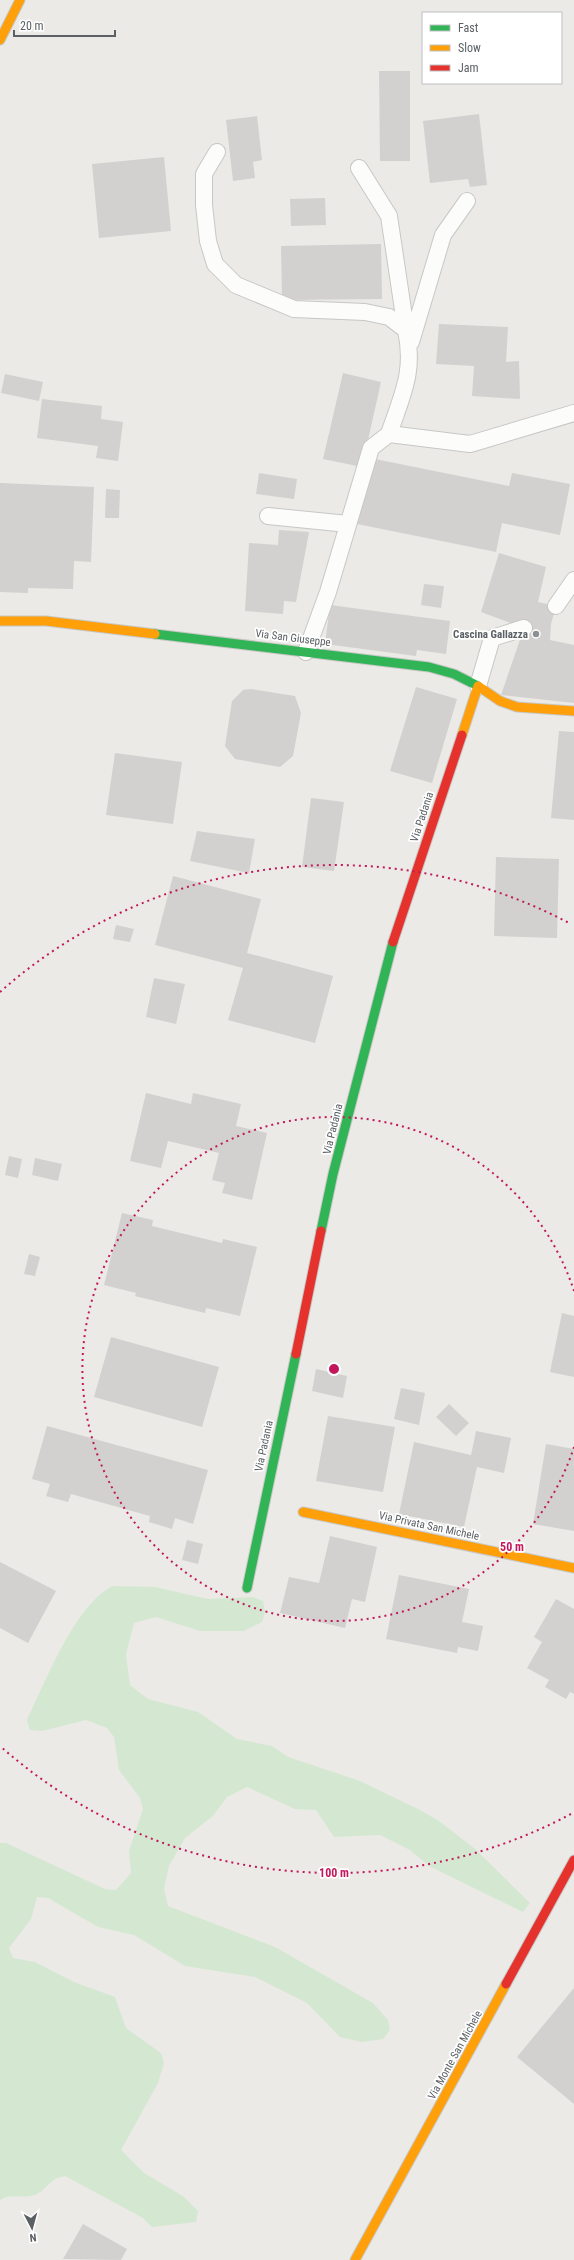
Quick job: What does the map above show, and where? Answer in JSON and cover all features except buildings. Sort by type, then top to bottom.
[{"type":"main road","points":[[0,40],[20,0]]},
{"type":"main road","name":"Via San Giuseppe","points":[[0,621],[46,621],[429,667],[447,670],[478,686],[490,697],[511,705],[574,711]]},
{"type":"main road","name":"Via Padania","points":[[247,1588],[333,1174],[391,948],[478,686]]},
{"type":"main road","name":"Via Privata San Michele","points":[[303,1512],[574,1568]]},
{"type":"main road","name":"Via Monte San Michele","points":[[356,2260],[409,2159],[436,2113],[574,1860]]},
{"type":"lane","points":[[217,152],[204,174],[204,205],[208,241],[215,264],[236,285],[294,309],[365,312],[388,317],[406,330]]},
{"type":"lane","points":[[306,652],[328,592],[371,448],[389,434],[410,372],[410,346],[406,330],[389,216],[360,168]]},
{"type":"lane","points":[[410,346],[443,235],[467,201]]},
{"type":"lane","points":[[389,434],[470,444],[574,413]]},
{"type":"lane","points":[[268,516],[348,524]]},
{"type":"lane","points":[[556,606],[574,580]]},
{"type":"lane","points":[[478,686],[492,638],[524,628]]},
{"type":"green space","points":[[113,1586],[155,1587],[208,1599],[253,1597],[263,1601],[265,1612],[262,1622],[244,1631],[200,1631],[156,1617],[134,1623],[126,1654],[130,1685],[148,1699],[198,1712],[237,1739],[272,1746],[288,1757],[360,1781],[420,1810],[439,1821],[474,1848],[530,1903],[523,1912],[429,1866],[410,1850],[380,1835],[334,1837],[316,1810],[295,1809],[247,1787],[227,1797],[213,1816],[185,1838],[169,1866],[164,1889],[168,1906],[275,1947],[373,2003],[388,2020],[390,2030],[383,2039],[362,2042],[340,2037],[307,2003],[255,1977],[185,1966],[134,1935],[98,1927],[48,1898],[37,1897],[31,1919],[9,1948],[13,1958],[35,1962],[74,1982],[115,1997],[126,2028],[161,2053],[164,2063],[158,2083],[121,2150],[144,2173],[183,2196],[198,2211],[196,2222],[152,2227],[143,2218],[65,2176],[55,2179],[41,2192],[32,2196],[13,2196],[0,2200],[0,1843],[6,1843],[105,1889],[116,1890],[131,1873],[129,1851],[143,1809],[140,1798],[119,1770],[114,1737],[107,1728],[86,1720],[42,1731],[30,1730],[27,1720],[62,1646],[74,1627],[86,1609],[99,1595]]},
{"type":"traffic: fast","points":[[155,634],[429,667],[454,674],[478,686]]},
{"type":"traffic: fast","points":[[321,1231],[333,1174],[393,942]]},
{"type":"traffic: fast","points":[[247,1588],[296,1354]]},
{"type":"traffic: slow","points":[[0,40],[20,0]]},
{"type":"traffic: slow","points":[[0,621],[46,621],[155,634]]},
{"type":"traffic: slow","points":[[478,686],[500,701],[517,707],[574,711]]},
{"type":"traffic: slow","points":[[462,735],[478,686]]},
{"type":"traffic: slow","points":[[303,1512],[574,1568]]},
{"type":"traffic: slow","points":[[355,2260],[506,1984]]},
{"type":"traffic: jam","points":[[393,942],[462,735]]},
{"type":"traffic: jam","points":[[296,1354],[321,1231]]},
{"type":"traffic: jam","points":[[506,1984],[574,1860]]},
{"type":"place","name":"Cascina Gallazza","points":[[536,634]]}]
